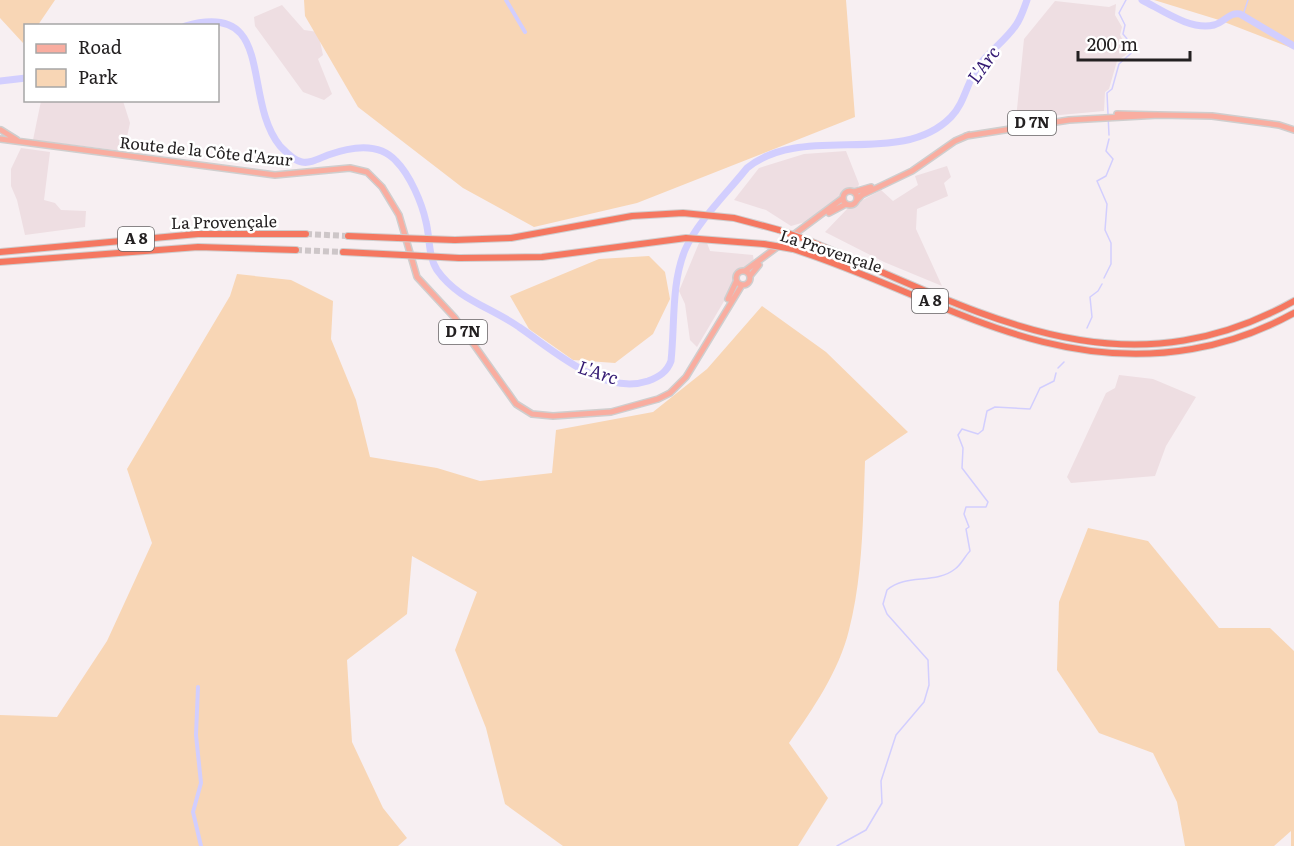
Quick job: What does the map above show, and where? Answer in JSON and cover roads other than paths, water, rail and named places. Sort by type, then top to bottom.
[{"type":"highway","name":"La Provençale","points":[[348,236],[455,240],[511,238],[633,216],[683,213],[734,219],[780,230],[807,240],[1031,331],[1071,340],[1129,346],[1173,342],[1212,335],[1261,318],[1294,301]]},
{"type":"highway","name":"La Provençale","points":[[0,252],[198,234],[306,234]]},
{"type":"highway","name":"La Provençale","points":[[343,252],[459,258],[542,257],[666,239],[717,239],[764,244],[793,249],[870,276],[989,326],[1068,349],[1128,355],[1167,353],[1215,344],[1257,330],[1294,313]]},
{"type":"highway","name":"La Provençale","points":[[0,262],[198,247],[296,250]]},
{"type":"main road","name":"D 7N","points":[[854,192],[925,162],[966,136],[980,130],[1100,116],[1154,115],[1212,116],[1278,125],[1294,130]]},
{"type":"main road","name":"Route de la Côte d'Azur","points":[[0,133],[27,144],[275,175],[344,169],[362,170],[376,179],[396,209],[417,277],[455,318],[486,364],[524,410],[542,416],[611,412],[658,399],[675,389],[681,383],[739,284]]},
{"type":"main road","points":[[844,201],[851,205],[925,162]]},
{"type":"main road","points":[[748,273],[749,282],[739,284],[737,273],[748,273],[844,201],[847,191],[854,192],[857,200]]},
{"type":"waterway","points":[[506,0],[525,32]]},
{"type":"waterway","name":"L'Arc","points":[[200,24],[214,22],[233,27],[245,40],[252,58],[268,126],[280,146],[290,156],[296,160],[308,162],[354,148],[372,148],[389,155],[411,181],[422,206],[434,265],[445,280],[465,296],[508,320],[579,368],[596,377],[631,384],[656,378],[669,365],[675,291],[685,250],[705,218],[747,168],[770,155],[795,148],[879,144],[905,140],[930,132],[956,111],[975,71],[1008,36],[1021,16],[1027,0]]},
{"type":"waterway","points":[[1109,135],[1107,93],[1112,89],[1119,64],[1137,48],[1136,43],[1128,40],[1123,34],[1125,25],[1119,13],[1126,0]]},
{"type":"waterway","name":"L'Arc","points":[[1142,0],[1196,25],[1214,25],[1233,14],[1240,14],[1294,46]]},
{"type":"waterway","points":[[1243,15],[1248,0]]},
{"type":"waterway","name":"L'Arc","points":[[0,81],[24,78]]},
{"type":"waterway","points":[[1104,278],[1111,264],[1111,243],[1105,230],[1107,204],[1097,181],[1106,176],[1113,159],[1106,151],[1109,139]]},
{"type":"waterway","points":[[1087,328],[1092,317],[1090,297],[1098,291],[1102,284]]},
{"type":"waterway","points":[[1058,368],[1064,362]]},
{"type":"waterway","points":[[837,846],[866,830],[882,803],[881,781],[896,735],[924,702],[929,685],[928,660],[887,614],[883,604],[887,590],[903,582],[939,577],[957,567],[970,551],[966,529],[969,527],[964,514],[966,507],[986,507],[988,502],[962,468],[963,448],[958,435],[962,429],[978,434],[983,430],[987,411],[995,407],[1030,409],[1040,388],[1054,381],[1056,373]]},
{"type":"waterway","points":[[198,687],[196,735],[201,783],[193,812],[201,846]]},
{"type":"tunnel","points":[[306,234],[348,236]]},
{"type":"tunnel","points":[[296,250],[343,252]]}]
